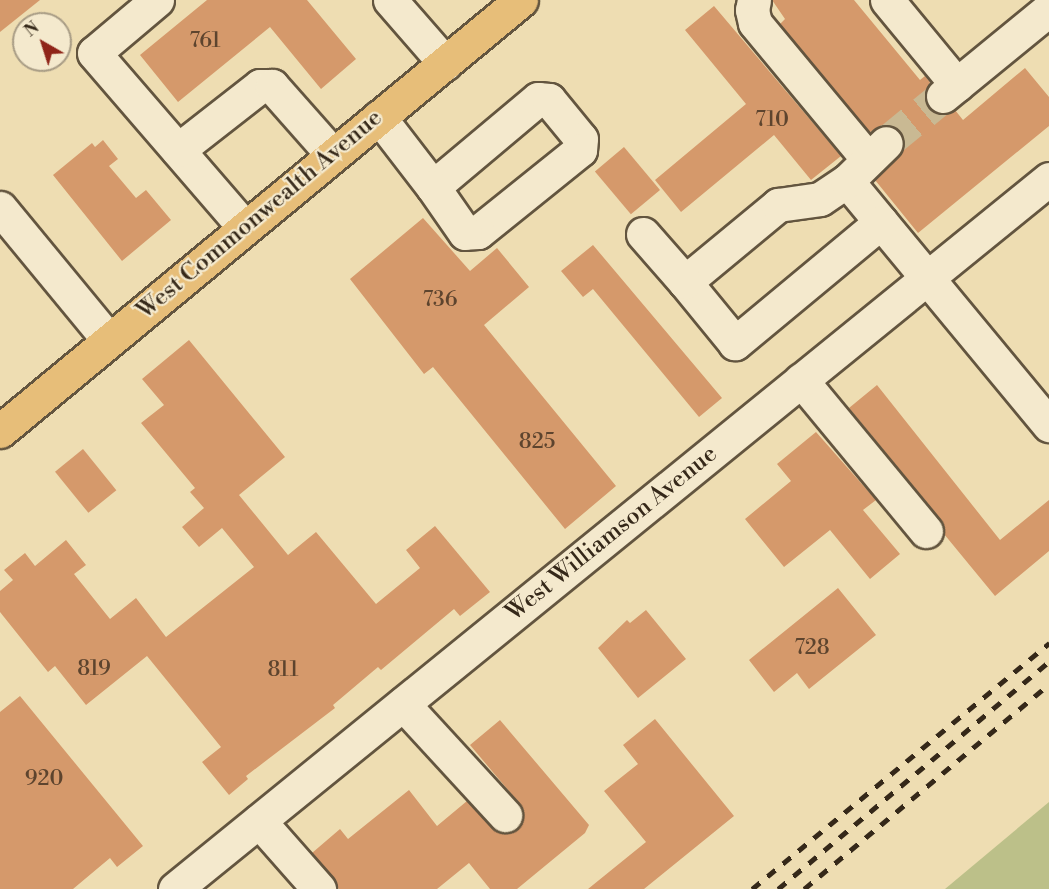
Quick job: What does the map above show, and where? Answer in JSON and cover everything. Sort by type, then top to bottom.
[{"type":"main road","name":"West Commonwealth Avenue","points":[[2,425],[109,340],[521,0]]},
{"type":"street","points":[[157,0],[94,53],[245,228]]},
{"type":"street","points":[[390,0],[445,63]]},
{"type":"street","points":[[754,0],[752,10],[755,23],[867,161],[881,222],[1048,425]]},
{"type":"street","points":[[887,0],[950,90],[1049,11],[1040,0]]},
{"type":"street","points":[[178,150],[260,86],[272,86],[333,155]]},
{"type":"street","points":[[380,117],[433,187]]},
{"type":"street","points":[[685,282],[778,205],[820,199],[867,161]]},
{"type":"street","name":"West Williamson Avenue","points":[[191,884],[259,820],[1049,179]]},
{"type":"street","points":[[0,208],[109,340]]},
{"type":"street","points":[[643,234],[735,343],[881,222]]},
{"type":"street","points":[[801,380],[926,531]]},
{"type":"street","points":[[403,704],[505,815]]},
{"type":"street","points":[[259,820],[319,889]]},
{"type":"green space","points":[[1049,802],[1049,889],[945,889]]},
{"type":"building","points":[[0,0],[40,0],[25,12],[12,12],[12,22],[0,32]]},
{"type":"building","points":[[207,0],[307,0],[356,59],[321,89],[270,27],[178,102],[140,55]]},
{"type":"building","points":[[772,0],[854,0],[920,80],[925,76],[930,82],[925,100],[937,114],[955,110],[963,120],[1025,68],[1049,97],[1049,126],[918,233],[875,180],[904,149],[900,130],[882,125],[870,132],[780,24],[785,19]]},
{"type":"building","points":[[714,6],[841,156],[811,180],[774,135],[681,212],[655,180],[746,104],[685,30]]},
{"type":"building","points":[[103,140],[118,159],[109,166],[136,198],[146,190],[171,220],[122,261],[53,175],[92,143],[95,147]]},
{"type":"building","points":[[624,147],[660,190],[631,214],[595,171]]},
{"type":"building","points":[[423,218],[470,271],[497,248],[529,287],[484,325],[616,486],[565,529],[433,367],[424,374],[350,279]]},
{"type":"building","points":[[593,245],[722,398],[699,417],[593,289],[583,297],[561,271]]},
{"type":"building","points":[[189,340],[285,457],[239,495],[288,555],[316,532],[376,604],[420,568],[406,550],[435,526],[490,592],[460,616],[454,609],[381,670],[378,667],[333,705],[335,708],[246,776],[248,779],[229,795],[202,762],[221,747],[147,656],[86,705],[55,666],[48,672],[0,612],[0,591],[13,580],[4,570],[25,553],[35,566],[66,540],[86,565],[74,574],[110,619],[136,598],[166,637],[254,567],[222,528],[199,547],[182,527],[204,508],[190,492],[195,488],[141,423],[164,405],[142,379]]},
{"type":"building","points":[[877,385],[1000,540],[1049,500],[1049,551],[995,596],[944,534],[940,519],[849,408]]},
{"type":"building","points":[[816,432],[876,500],[863,510],[900,554],[870,579],[830,530],[784,567],[745,519],[791,481],[777,464]]},
{"type":"building","points":[[83,449],[116,490],[88,513],[55,472]]},
{"type":"building","points":[[838,588],[876,635],[809,689],[797,673],[774,692],[749,660]]},
{"type":"building","points":[[646,610],[686,659],[638,698],[598,648],[627,620],[630,623]]},
{"type":"building","points":[[20,696],[143,846],[117,867],[110,858],[73,889],[0,889],[0,712]]},
{"type":"building","points":[[655,719],[734,816],[644,889],[588,889],[646,842],[604,791],[638,764],[623,745]]},
{"type":"building","points":[[500,720],[589,825],[585,833],[517,889],[490,889],[469,863],[437,889],[339,889],[312,853],[340,829],[348,839],[409,790],[437,826],[467,801],[499,833],[518,828],[523,820],[519,803],[470,745]]},
{"type":"tunnel","points":[[886,143],[943,96]]},
{"type":"railway","points":[[752,889],[1049,643]]},
{"type":"railway","points":[[778,889],[1049,662]]},
{"type":"railway","points":[[804,889],[1049,684]]}]
